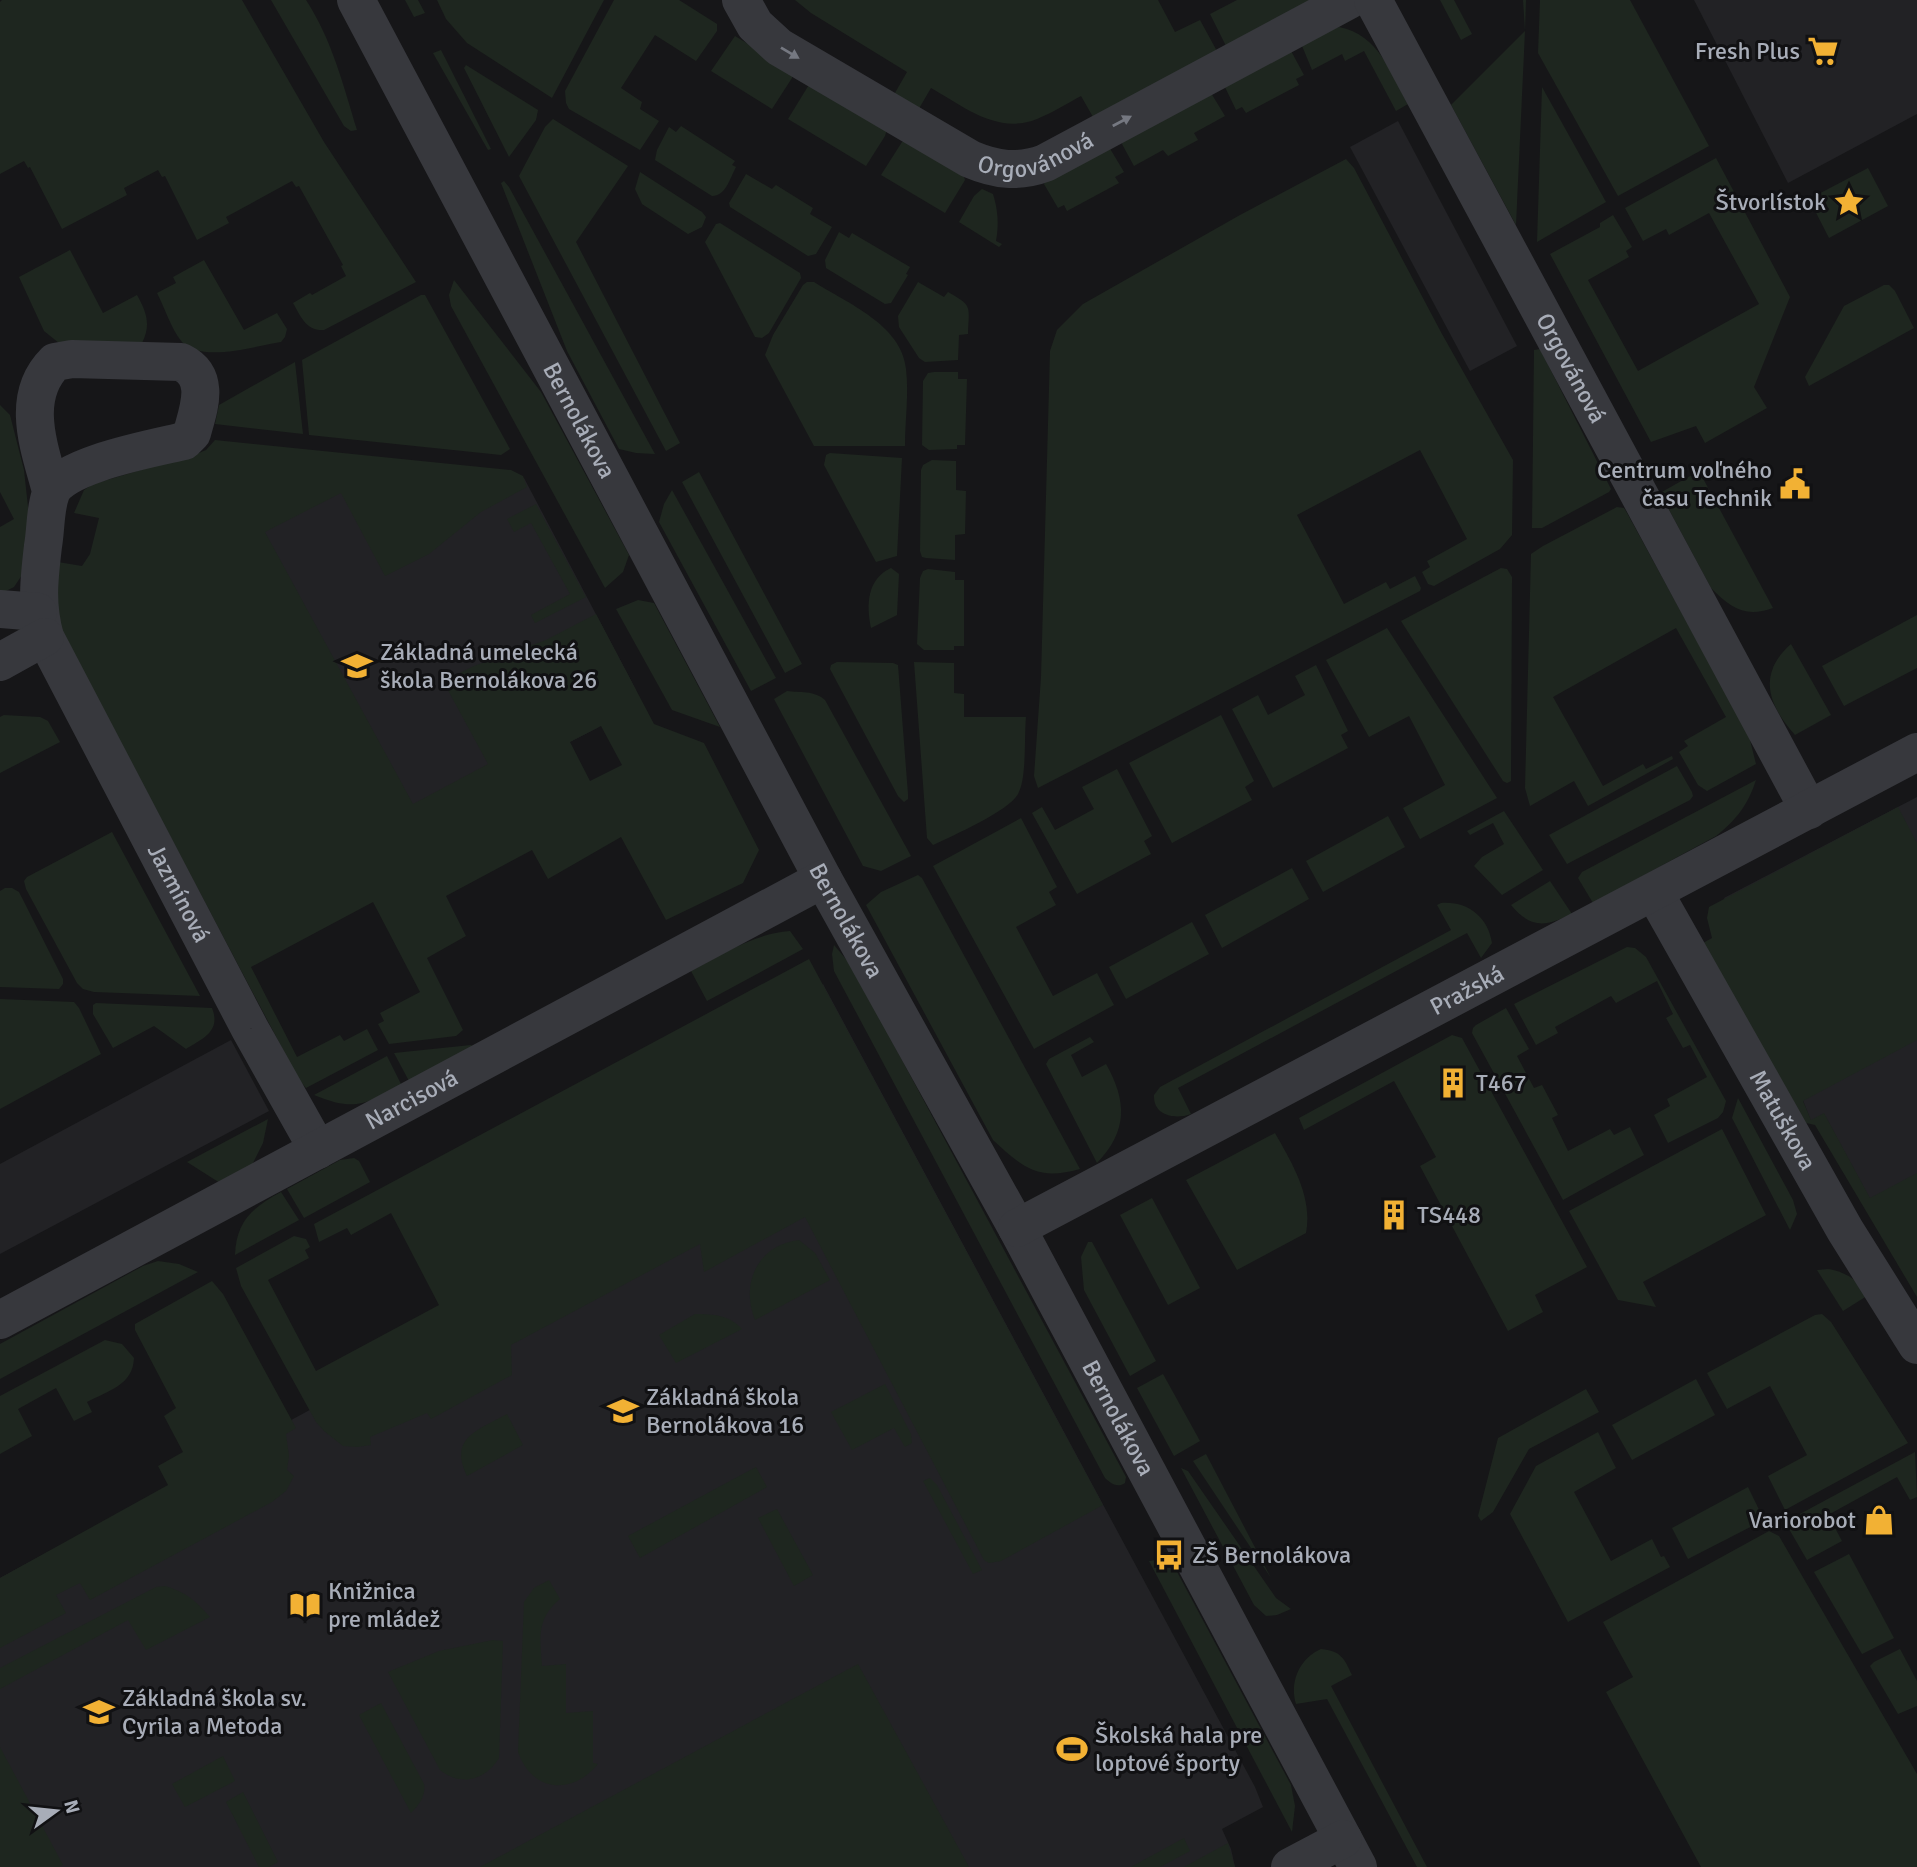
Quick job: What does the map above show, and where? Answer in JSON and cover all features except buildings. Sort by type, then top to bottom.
[{"type":"street","name":"Bernolákova","points":[[356,0],[823,878],[1017,1228],[1350,1853],[1290,1867]]},
{"type":"street","name":"Orgovánová","points":[[741,0],[755,25],[789,53],[970,159],[994,168],[1018,170],[1045,163],[1349,0]]},
{"type":"street","name":"Orgovánová","points":[[1373,0],[1809,810]]},
{"type":"street","name":"Jazmínová","points":[[51,491],[66,475],[83,467],[188,438],[192,433],[201,395],[195,372],[181,362],[72,359],[55,362],[39,381],[34,404],[39,444],[51,491],[39,576],[41,625],[250,1029],[318,1150]]},
{"type":"street","points":[[0,609],[41,625],[0,662]]},
{"type":"street","name":"Pražská","points":[[1017,1228],[1917,752]]},
{"type":"street","name":"Narcisová","points":[[0,1320],[823,878]]},
{"type":"street","name":"Matuškova","points":[[1654,892],[1845,1230],[1917,1345]]},
{"type":"shaded area","points":[[2,0],[242,0],[324,142],[416,282],[324,330],[308,326],[293,303],[346,276],[341,266],[343,265],[299,186],[296,187],[292,181],[226,217],[229,223],[197,240],[165,176],[162,177],[158,170],[124,188],[127,195],[62,229],[30,167],[28,168],[24,161],[0,174]]},
{"type":"shaded area","points":[[271,0],[306,0],[330,47],[357,130],[351,131],[344,126]]},
{"type":"shaded area","points":[[405,0],[418,0],[425,13],[414,17]]},
{"type":"shaded area","points":[[437,0],[604,0],[552,98],[467,43],[446,19]]},
{"type":"shaded area","points":[[614,0],[679,0],[717,24],[717,31],[696,61],[655,35],[621,88],[642,102],[640,109],[659,121],[640,150],[569,109],[566,103],[565,91]]},
{"type":"shaded area","points":[[795,0],[1158,0],[1175,32],[1200,20],[1218,53],[1093,117],[1081,96],[1037,119],[1022,123],[994,121],[968,110],[931,88],[917,112],[892,98],[907,72],[811,13]]},
{"type":"shaded area","points":[[1237,0],[1318,0],[1227,48],[1210,14]]},
{"type":"shaded area","points":[[1440,0],[1454,0],[1472,34],[1461,40]]},
{"type":"shaded area","points":[[1523,0],[1526,0],[1525,31]]},
{"type":"shaded area","points":[[1540,0],[1630,0],[1709,146],[1618,196],[1538,53]]},
{"type":"shaded area","name":"Fresh Plus","points":[[1694,0],[1917,0],[1917,114],[1788,183]]},
{"type":"shaded area","points":[[1339,27],[1353,31],[1374,46],[1408,104],[1396,111],[1364,51],[1345,61],[1342,54],[1312,70],[1300,41]]},
{"type":"shaded area","points":[[1525,31],[1516,225],[1451,105]]},
{"type":"shaded area","points":[[735,36],[793,71],[792,78],[772,109],[711,71]]},
{"type":"shaded area","points":[[1290,49],[1304,75],[1296,79],[1299,85],[1246,113],[1242,107],[1236,110],[1224,85]]},
{"type":"shaded area","points":[[441,50],[491,149],[488,150],[433,53]]},
{"type":"shaded area","points":[[466,65],[538,110],[536,120],[509,157],[464,68]]},
{"type":"shaded area","points":[[810,83],[887,129],[866,166],[788,119]]},
{"type":"shaded area","points":[[1542,87],[1606,202],[1537,242]]},
{"type":"shaded area","points":[[1211,93],[1225,116],[1194,133],[1198,140],[1168,156],[1163,150],[1134,166],[1122,144],[1123,140]]},
{"type":"shaded area","points":[[553,119],[628,166],[576,242],[680,443],[666,451],[519,176],[545,127]]},
{"type":"shaded area","points":[[1398,121],[1517,346],[1470,371],[1350,147]]},
{"type":"shaded area","points":[[681,126],[735,161],[732,165],[736,167],[721,193],[712,196],[655,160],[669,127],[676,132]]},
{"type":"shaded area","points":[[905,141],[964,177],[965,180],[945,213],[881,175]]},
{"type":"shaded area","points":[[1109,147],[1124,172],[1115,177],[1119,183],[1067,211],[1064,205],[1058,208],[1044,184],[1045,178]]},
{"type":"shaded area","points":[[1716,158],[1790,297],[1754,387],[1767,408],[1705,443],[1696,426],[1651,442],[1550,254],[1600,227],[1600,223],[1613,215],[1632,247],[1626,251],[1629,257],[1588,280],[1638,371],[1759,304],[1709,213],[1669,235],[1666,229],[1643,241],[1625,208]]},
{"type":"shaded area","points":[[1346,159],[1354,168],[1513,460],[1512,535],[1500,549],[1434,586],[1428,584],[1422,572],[1430,567],[1427,561],[1467,539],[1420,450],[1297,515],[1344,604],[1386,582],[1390,589],[1415,576],[1420,591],[1038,788],[1034,776],[1041,677],[1050,351],[1057,330],[1083,304],[1240,215]]},
{"type":"shaded area","points":[[1868,168],[1888,206],[1829,238],[1809,199]]},
{"type":"shaded area","points":[[640,172],[702,212],[706,217],[702,227],[688,234],[642,204],[635,189]]},
{"type":"shaded area","points":[[746,174],[772,189],[776,185],[813,208],[810,214],[832,227],[816,254],[808,256],[730,207],[729,203]]},
{"type":"shaded area","points":[[504,181],[655,454],[619,449],[567,351],[501,183]]},
{"type":"shaded area","points":[[982,189],[993,194],[998,218],[996,241],[1002,244],[999,247],[959,222],[974,196]]},
{"type":"shaded area","points":[[720,223],[800,273],[801,278],[769,333],[762,338],[755,337],[705,242],[716,224]]},
{"type":"shaded area","points":[[839,232],[849,238],[852,233],[910,267],[891,303],[885,304],[826,268],[825,260]]},
{"type":"shaded area","points":[[70,250],[103,313],[137,295],[147,319],[142,343],[64,347],[44,331],[19,277]]},
{"type":"shaded area","points":[[204,260],[244,330],[277,313],[287,329],[281,342],[215,352],[191,348],[182,342],[157,293],[176,283],[173,277]]},
{"type":"shaded area","points":[[454,280],[541,392],[629,555],[623,572],[605,588],[451,306],[449,295]]},
{"type":"shaded area","points":[[807,282],[814,282],[857,307],[895,340],[906,369],[905,446],[814,446],[765,355],[773,335]]},
{"type":"shaded area","points":[[918,282],[944,297],[948,292],[966,304],[968,334],[959,335],[958,360],[925,362],[919,358],[899,327],[898,316]]},
{"type":"shaded area","points":[[1884,285],[1889,285],[1895,291],[1914,328],[1809,386],[1805,377],[1844,306]]},
{"type":"shaded area","points":[[425,295],[510,449],[501,455],[309,435],[302,360]]},
{"type":"shaded area","points":[[1540,349],[1611,489],[1542,528],[1532,528],[1534,350]]},
{"type":"shaded area","points":[[295,362],[303,434],[215,424],[219,405]]},
{"type":"shaded area","points":[[958,372],[958,379],[967,379],[965,445],[957,445],[957,449],[929,450],[922,445],[923,381],[928,373]]},
{"type":"shaded area","points":[[0,405],[10,415],[24,470],[29,516],[22,575],[14,587],[0,594],[0,527],[14,519],[0,492]]},
{"type":"shaded area","points":[[215,440],[511,470],[523,476],[527,487],[481,512],[429,554],[385,576],[341,493],[265,532],[413,804],[488,764],[443,681],[474,666],[546,640],[596,614],[654,724],[704,743],[759,850],[743,883],[666,920],[621,837],[548,879],[532,850],[446,896],[466,936],[427,958],[463,1030],[456,1036],[389,1044],[378,1024],[384,1021],[380,1013],[420,992],[373,902],[251,967],[297,1057],[340,1035],[344,1041],[367,1029],[378,1050],[306,1088],[299,1080],[58,624],[58,562],[82,566],[90,554],[99,518],[74,513],[84,490],[93,484],[206,450]],"holes":[[[601,726],[622,765],[590,781],[570,742]]]},
{"type":"shaded area","points":[[830,453],[902,458],[897,556],[876,562],[824,465],[826,455]]},
{"type":"shaded area","points":[[932,460],[956,461],[956,490],[966,491],[965,534],[955,535],[955,560],[922,557],[920,551],[921,470],[923,465]]},
{"type":"shaded area","name":"Základná umelecká škola Bernolákova 26","points":[[314,469],[524,478],[636,690],[597,728],[548,753],[388,868],[71,610]]},
{"type":"shaded area","points":[[1699,471],[1773,608],[1754,612],[1739,609],[1711,588],[1660,493]]},
{"type":"shaded area","points":[[699,472],[802,664],[785,673],[682,482]]},
{"type":"shaded area","points":[[672,490],[776,678],[751,691],[659,522],[664,504]]},
{"type":"shaded area","points":[[536,504],[586,597],[535,623],[531,615],[570,594],[531,523],[514,532],[507,519]]},
{"type":"shaded area","points":[[1617,507],[1624,508],[1627,513],[1749,736],[1756,764],[1707,791],[1698,785],[1679,752],[1688,746],[1684,741],[1726,717],[1676,628],[1553,697],[1603,786],[1643,764],[1646,769],[1672,756],[1673,759],[1588,806],[1574,781],[1530,806],[1525,788],[1531,554]]},
{"type":"shaded area","points":[[891,568],[899,574],[897,615],[871,628],[870,594],[877,579]]},
{"type":"shaded area","points":[[1501,568],[1507,569],[1512,577],[1511,781],[1507,783],[1503,781],[1401,621]]},
{"type":"shaded area","points":[[928,569],[955,572],[955,580],[964,580],[964,646],[954,646],[954,650],[924,650],[917,644],[920,578],[923,571]]},
{"type":"shaded area","points":[[638,600],[654,603],[720,727],[672,710],[616,609]]},
{"type":"shaded area","points":[[1917,615],[1917,668],[1844,706],[1822,666]]},
{"type":"shaded area","points":[[1387,628],[1497,798],[1420,839],[1403,808],[1445,785],[1409,716],[1369,737],[1326,660]]},
{"type":"shaded area","points":[[1791,644],[1831,715],[1795,735],[1778,712],[1770,690],[1773,667]]},
{"type":"shaded area","points":[[837,662],[898,665],[908,794],[908,799],[904,802],[898,796],[830,669],[831,665]]},
{"type":"shaded area","points":[[914,662],[954,663],[954,693],[964,694],[964,717],[1026,717],[1024,768],[1021,787],[1013,801],[992,815],[933,845],[927,838]]},
{"type":"shaded area","points":[[1316,665],[1348,731],[1341,735],[1348,748],[1273,788],[1232,709],[1258,695],[1268,715],[1305,695],[1295,676]]},
{"type":"shaded area","points":[[787,691],[812,693],[825,700],[911,856],[881,871],[863,866],[774,699]]},
{"type":"shaded area","points":[[1221,715],[1254,781],[1245,787],[1252,800],[1172,843],[1129,763]]},
{"type":"shaded area","points":[[0,717],[40,717],[48,721],[60,742],[0,773]]},
{"type":"shaded area","points":[[1677,766],[1692,792],[1690,800],[1567,864],[1549,835]]},
{"type":"shaded area","points":[[1117,769],[1152,836],[1144,841],[1151,854],[1077,894],[1032,813],[1042,807],[1055,830],[1094,809],[1082,787]]},
{"type":"shaded area","points":[[1756,780],[1740,811],[1716,836],[1593,903],[1578,878],[1582,872]]},
{"type":"shaded area","points":[[1917,797],[1917,1286],[1824,1114],[1811,1121],[1724,898]]},
{"type":"shaded area","points":[[1898,807],[1917,843],[1917,1040],[1803,1101],[1811,1120],[1824,1113],[1870,1198],[1917,1173],[1917,1297],[1815,1125],[1806,1123],[1703,943],[1712,938],[1707,918],[1709,907]]},
{"type":"shaded area","points":[[1504,811],[1543,870],[1502,895],[1474,866],[1482,857],[1504,844],[1493,823],[1470,835],[1467,831]]},
{"type":"shaded area","points":[[1388,816],[1405,847],[1323,892],[1306,861]]},
{"type":"shaded area","points":[[1021,818],[1057,887],[1049,892],[1056,905],[1016,927],[1053,996],[1097,973],[1114,1005],[1034,1049],[933,866]]},
{"type":"shaded area","points":[[112,832],[200,996],[94,992],[83,989],[77,983],[26,889],[24,881],[27,877]]},
{"type":"shaded area","points":[[1292,868],[1309,899],[1222,948],[1205,915]]},
{"type":"shaded area","points":[[918,875],[1080,1169],[1053,1173],[1032,1170],[993,1140],[866,905],[881,892]]},
{"type":"shaded area","points":[[1550,881],[1572,914],[1547,923],[1533,922],[1511,905]]},
{"type":"shaded area","points":[[5,888],[19,892],[63,979],[59,989],[0,987],[0,891]]},
{"type":"shaded area","points":[[1441,903],[1468,908],[1481,918],[1492,943],[1481,958],[1467,933],[1178,1088],[1191,1114],[1178,1117],[1166,1115],[1157,1108],[1154,1095],[1160,1087],[1451,930],[1437,905]]},
{"type":"shaded area","points":[[1192,922],[1209,954],[1126,999],[1109,967]]},
{"type":"shaded area","points":[[790,931],[803,949],[707,1001],[691,971],[751,940]]},
{"type":"shaded area","points":[[834,945],[851,965],[1126,1477],[1125,1483],[1115,1485],[1105,1478],[834,971]]},
{"type":"shaded area","points":[[1627,947],[1635,948],[1646,957],[1726,1101],[1718,1118],[1668,1143],[1654,1115],[1670,1106],[1667,1099],[1707,1077],[1690,1045],[1683,1048],[1666,1018],[1673,1014],[1657,981],[1616,1003],[1611,996],[1555,1027],[1558,1033],[1536,1045],[1514,1004]]},
{"type":"shaded area","points":[[809,959],[1103,1505],[1001,1561],[989,1563],[984,1560],[805,1217],[704,1272],[700,1244],[511,1345],[512,1375],[431,1419],[427,1413],[370,1437],[371,1445],[357,1447],[343,1446],[324,1431],[316,1422],[241,1286],[236,1268],[294,1236],[306,1239],[310,1247],[305,1250],[309,1258],[268,1280],[316,1371],[439,1305],[391,1213],[351,1235],[347,1228],[319,1242],[314,1224]]},
{"type":"shaded area","points":[[823,984],[1255,1787],[1263,1807],[1222,1829],[1235,1867],[0,1867],[0,1578],[479,1318]]},
{"type":"shaded area","points":[[0,999],[74,1002],[101,1054],[0,1109]]},
{"type":"shaded area","points":[[93,1005],[212,1008],[214,1023],[209,1033],[186,1049],[154,1026],[113,1048],[93,1014]]},
{"type":"shaded area","points":[[1506,1008],[1529,1049],[1517,1056],[1534,1088],[1542,1085],[1558,1115],[1552,1118],[1568,1151],[1610,1129],[1614,1135],[1630,1127],[1644,1155],[1563,1200],[1472,1033],[1476,1025]]},
{"type":"shaded area","points":[[1452,1035],[1462,1038],[1587,1267],[1535,1295],[1543,1312],[1508,1331],[1420,1166],[1436,1157],[1394,1081],[1304,1130],[1299,1118]]},
{"type":"shaded area","points":[[1090,1037],[1094,1042],[1071,1055],[1082,1077],[1106,1064],[1121,1103],[1119,1127],[1107,1151],[1097,1163],[1046,1064],[1049,1059]]},
{"type":"shaded area","points":[[231,1040],[269,1111],[0,1254],[0,1164]]},
{"type":"shaded area","points":[[471,1045],[473,1047],[409,1081],[394,1053]]},
{"type":"shaded area","points":[[387,1056],[402,1086],[360,1104],[340,1103],[314,1095]]},
{"type":"shaded area","points":[[1738,1098],[1793,1200],[1797,1214],[1790,1230],[1732,1118]]},
{"type":"shaded area","points":[[268,1119],[263,1143],[251,1167],[220,1183],[187,1162]]},
{"type":"shaded area","points":[[1722,1129],[1766,1215],[1643,1282],[1656,1307],[1618,1300],[1569,1211]]},
{"type":"shaded area","points":[[1275,1133],[1304,1193],[1307,1206],[1306,1233],[1237,1270],[1186,1180]]},
{"type":"shaded area","points":[[354,1158],[359,1161],[370,1182],[304,1218],[287,1189],[340,1160]]},
{"type":"shaded area","points":[[281,1192],[299,1220],[235,1255],[239,1233],[248,1216],[262,1203]]},
{"type":"shaded area","points":[[1152,1198],[1200,1288],[1168,1305],[1120,1215]]},
{"type":"shaded area","points":[[799,1240],[815,1253],[830,1280],[755,1320],[750,1293],[756,1268],[773,1249]]},
{"type":"shaded area","points":[[1088,1242],[1092,1242],[1156,1361],[1130,1376],[1084,1290],[1081,1257]]},
{"type":"shaded area","points":[[158,1261],[179,1264],[198,1272],[0,1379],[0,1344],[143,1266]]},
{"type":"shaded area","points":[[1817,1270],[1841,1272],[1870,1294],[1843,1311]]},
{"type":"shaded area","points":[[212,1281],[223,1294],[296,1428],[286,1434],[289,1456],[287,1470],[294,1476],[286,1491],[272,1502],[90,1600],[80,1583],[56,1595],[66,1613],[0,1648],[0,1578],[168,1485],[158,1466],[183,1452],[164,1416],[176,1408],[135,1330],[135,1324]]},
{"type":"shaded area","points":[[695,1314],[720,1316],[742,1329],[676,1363],[659,1335]]},
{"type":"shaded area","points":[[1822,1314],[1831,1322],[1908,1443],[1785,1510],[1768,1476],[1807,1455],[1770,1386],[1727,1409],[1707,1373],[1815,1315]]},
{"type":"shaded area","points":[[105,1340],[122,1344],[134,1358],[133,1367],[124,1381],[87,1402],[92,1412],[74,1421],[56,1388],[18,1409],[32,1436],[0,1454],[0,1396]]},
{"type":"shaded area","points":[[1163,1374],[1200,1441],[1174,1456],[1137,1388]]},
{"type":"shaded area","points":[[1696,1379],[1715,1415],[1632,1460],[1612,1425]]},
{"type":"shaded area","points":[[885,1384],[911,1434],[912,1443],[905,1447],[894,1428],[852,1450],[831,1412]]},
{"type":"shaded area","points":[[1586,1389],[1599,1412],[1529,1449],[1493,1512],[1481,1521],[1478,1516],[1498,1438]]},
{"type":"shaded area","points":[[507,1414],[523,1445],[467,1476],[461,1452],[464,1443],[477,1430]]},
{"type":"shaded area","points":[[1598,1432],[1616,1468],[1574,1492],[1611,1561],[1652,1539],[1661,1557],[1664,1556],[1670,1567],[1568,1622],[1510,1514],[1536,1466]]},
{"type":"shaded area","points":[[1915,1452],[1917,1497],[1910,1500],[1897,1477],[1828,1515],[1842,1541],[1807,1560],[1785,1522]]},
{"type":"shaded area","points":[[1206,1454],[1271,1578],[1193,1461]]},
{"type":"shaded area","points":[[756,1467],[767,1487],[640,1558],[628,1536]]},
{"type":"shaded area","points":[[1181,1468],[1188,1471],[1276,1598],[1291,1609],[1266,1616],[1254,1605]]},
{"type":"shaded area","points":[[930,1478],[937,1485],[982,1570],[973,1574],[923,1481]]},
{"type":"shaded area","points":[[1748,1487],[1764,1520],[1688,1559],[1672,1528]]},
{"type":"shaded area","points":[[777,1509],[813,1575],[794,1586],[758,1518]]},
{"type":"shaded area","points":[[1769,1531],[1779,1536],[1917,1774],[1917,1867],[1701,1867],[1606,1692],[1633,1677],[1603,1622]]},
{"type":"shaded area","points":[[1849,1554],[1894,1638],[1862,1654],[1814,1572]]},
{"type":"shaded area","points":[[1162,1559],[1175,1568],[1291,1785],[1295,1806],[1292,1832],[1149,1561]]},
{"type":"shaded area","points":[[549,1580],[560,1599],[552,1606],[543,1622],[540,1638],[542,1666],[566,1664],[566,1713],[593,1711],[593,1763],[598,1764],[588,1774],[565,1785],[543,1782],[533,1775],[518,1752],[524,1602],[534,1588]]},
{"type":"shaded area","points":[[165,1586],[190,1597],[210,1617],[146,1650],[128,1620],[0,1689],[0,1668],[156,1587]]},
{"type":"shaded area","points":[[493,1640],[503,1641],[499,1758],[494,1766],[480,1776],[472,1779],[456,1778],[440,1770],[388,1672],[439,1651]]},
{"type":"shaded area","points":[[1321,1649],[1337,1654],[1344,1660],[1352,1675],[1331,1686],[1427,1867],[1417,1867],[1327,1699],[1296,1704],[1294,1687],[1298,1672],[1307,1658]]},
{"type":"shaded area","points":[[1900,1649],[1917,1681],[1917,1706],[1898,1714],[1870,1666]]},
{"type":"shaded area","points":[[858,1664],[969,1867],[480,1867]]},
{"type":"shaded area","points":[[381,1703],[424,1784],[421,1800],[411,1813],[359,1715]]},
{"type":"shaded area","points":[[0,1747],[63,1865],[0,1867]]},
{"type":"shaded area","points":[[223,1756],[235,1781],[185,1807],[172,1784]]},
{"type":"shaded area","points":[[243,1792],[278,1862],[269,1867],[259,1867],[226,1802]]},
{"type":"shaded area","points":[[1184,1838],[1190,1851],[1160,1867],[1131,1867]]},
{"type":"shaded area","points":[[1228,1843],[1235,1867],[1184,1867]]},
{"type":"place","name":"Fresh Plus","points":[[1823,51]]},
{"type":"place","name":"Štvorlístok","points":[[1849,202]]},
{"type":"place","name":"Centrum voľného času Technik","points":[[1795,484]]},
{"type":"place","name":"Základná umelecká škola Bernolákova 26","points":[[357,666]]},
{"type":"place","name":"T467","points":[[1453,1083]]},
{"type":"place","name":"TS448","points":[[1394,1215]]},
{"type":"place","name":"Základná škola Bernolákova 16","points":[[623,1411]]},
{"type":"place","name":"Variorobot","points":[[1879,1520]]},
{"type":"place","name":"ZŠ Bernolákova","points":[[1169,1555]]},
{"type":"place","name":"Knižnica pre mládež","points":[[305,1605]]},
{"type":"place","name":"Základná škola sv. Cyrila a Metoda","points":[[99,1712]]},
{"type":"place","name":"Školská hala pre loptové športy","points":[[1072,1749]]}]
